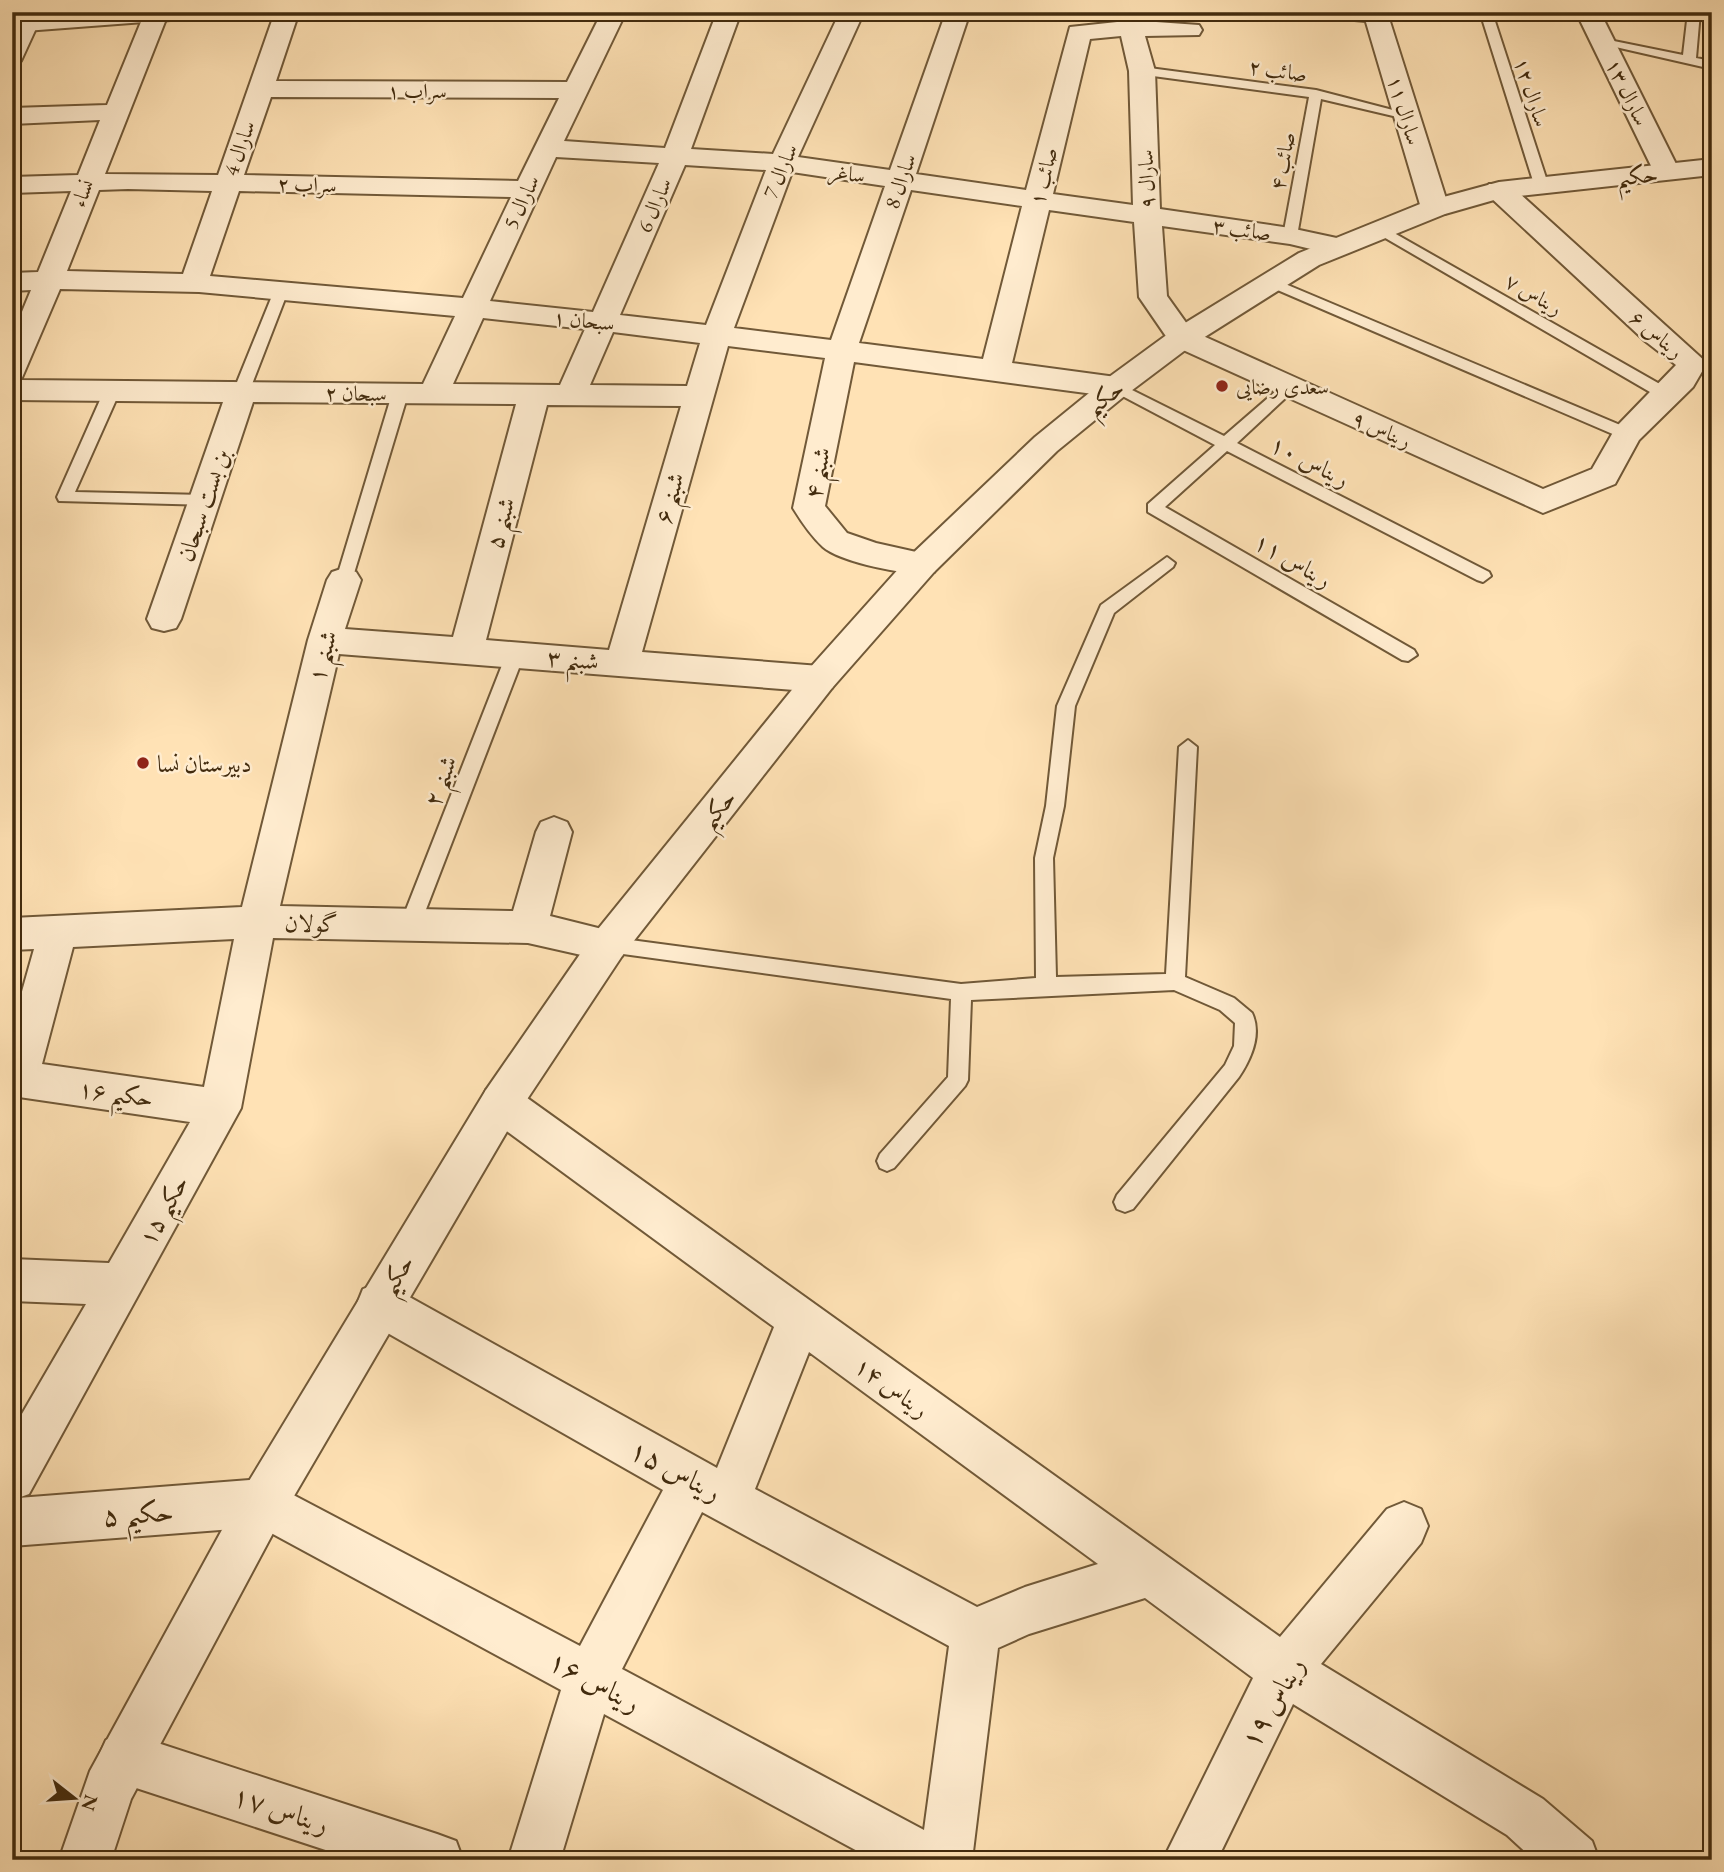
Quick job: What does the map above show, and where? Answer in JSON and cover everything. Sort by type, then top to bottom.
[{"type":"street","points":[[12,56],[35,21],[184,12]]},
{"type":"street","name":"سارال 4","points":[[193,285],[287,12]]},
{"type":"street","name":"سارال 5","points":[[433,394],[527,189],[614,12]]},
{"type":"street","name":"سارال 6","points":[[572,395],[676,154],[729,12]]},
{"type":"street","name":"سارال 7","points":[[717,333],[782,163],[852,12]]},
{"type":"street","name":"سارال 8","points":[[842,350],[958,12]]},
{"type":"street","name":"سارال ۱۳","points":[[1588,12],[1667,172]]},
{"type":"street","name":"نساء","points":[[12,373],[156,14]]},
{"type":"street","name":"سارال ۱۱","points":[[1376,15],[1435,208]]},
{"type":"street","points":[[1129,20],[1190,30]]},
{"type":"street","name":"سارال ۹","points":[[1129,20],[1142,71],[1146,215],[1153,297],[1182,338]]},
{"type":"street","name":"صائب ۱","points":[[995,370],[1079,32],[1129,20]]},
{"type":"street","name":"سراب ۱","points":[[259,89],[575,90]]},
{"type":"street","points":[[12,116],[117,112]]},
{"type":"street","name":"ساغر","points":[[547,148],[676,154],[782,163],[1146,215]]},
{"type":"street","name":"حکیم","points":[[85,1860],[108,1789],[263,1503],[501,1103],[608,945],[820,679],[922,564],[1046,444],[1116,387],[1182,338],[1271,282],[1336,246],[1435,208],[1499,190],[1712,167]]},
{"type":"street","name":"سراب ۲","points":[[12,185],[87,181],[227,182],[527,189]]},
{"type":"street","name":"ریناس ۶","points":[[1499,190],[1655,334],[1702,362],[1627,434],[1604,476],[1543,502]]},
{"type":"street","name":"صائب ۳","points":[[1146,215],[1290,236],[1336,246]]},
{"type":"street","name":"سبحان ۱","points":[[12,282],[48,280],[193,285],[471,308],[717,333],[1116,387]]},
{"type":"street","name":"شبنم ۶","points":[[621,663],[717,333]]},
{"type":"street","name":"ریناس ۹","points":[[1182,338],[1543,502]]},
{"type":"street","name":"شبنم ۴","points":[[842,350],[809,508],[836,541],[871,554],[922,564]]},
{"type":"street","name":"سبحان ۲","points":[[12,390],[699,396]]},
{"type":"street","name":"بن بست سبحان","points":[[164,619],[241,392]]},
{"type":"street","name":"شبنم ۵","points":[[466,651],[534,395]]},
{"type":"street","name":"شبنم ۱","points":[[257,922],[325,639],[344,580]]},
{"type":"street","name":"شبنم ۳","points":[[325,639],[820,679]]},
{"type":"street","points":[[528,927],[554,832]]},
{"type":"street","name":"گولان","points":[[12,934],[257,922],[528,927],[608,945]]},
{"type":"street","name":"حکیم ۱۵","points":[[12,1477],[220,1108],[257,922]]},
{"type":"street","points":[[15,1078],[58,932]]},
{"type":"street","name":"حکیم ۱۶","points":[[15,1078],[220,1108]]},
{"type":"street","name":"ریناس ۱۴","points":[[501,1103],[1284,1670],[1525,1817],[1573,1860]]},
{"type":"street","points":[[12,1280],[122,1284]]},
{"type":"street","name":"ریناس ۱۵","points":[[379,1304],[975,1633]]},
{"type":"street","points":[[534,1860],[590,1678],[710,1489],[799,1320]]},
{"type":"street","name":"حکیم ۵","points":[[12,1522],[263,1503]]},
{"type":"street","name":"ریناس ۱۶","points":[[263,1503],[927,1860]]},
{"type":"street","name":"ریناس ۱۹","points":[[1189,1860],[1284,1670],[1404,1527]]},
{"type":"street","points":[[946,1860],[975,1633],[1026,1611],[1149,1573]]},
{"type":"street","name":"ریناس ۱۷","points":[[124,1759],[438,1860]]},
{"type":"lane","points":[[1309,12],[1376,15]]},
{"type":"lane","name":"سارال ۱۲","points":[[1486,12],[1541,184]]},
{"type":"lane","points":[[1689,61],[1694,12]]},
{"type":"lane","points":[[1604,43],[1712,65]]},
{"type":"lane","name":"صائب ۲","points":[[1142,71],[1317,94],[1406,115]]},
{"type":"lane","name":"صائب ۴","points":[[1290,236],[1317,94]]},
{"type":"lane","name":"ریناس ۷","points":[[1380,229],[1667,395]]},
{"type":"lane","points":[[1271,282],[1627,434]]},
{"type":"lane","points":[[241,392],[281,291]]},
{"type":"lane","name":"ریناس ۱۰","points":[[1116,387],[1483,576]]},
{"type":"lane","points":[[1226,444],[1289,387]]},
{"type":"lane","points":[[112,391],[65,497],[204,501]]},
{"type":"lane","name":"شبنم ۱","points":[[344,580],[400,394]]},
{"type":"lane","name":"ریناس ۱۱","points":[[1226,444],[1154,508],[1408,655]]},
{"type":"lane","points":[[1046,986],[1044,858],[1055,806],[1066,706],[1107,609],[1167,563]]},
{"type":"lane","name":"شبنم ۲","points":[[410,925],[515,655]]},
{"type":"lane","points":[[1175,982],[1188,747]]},
{"type":"lane","points":[[608,945],[961,992],[1175,982],[1227,1004],[1245,1019],[1247,1040],[1243,1056],[1125,1202]]},
{"type":"lane","points":[[887,1161],[958,1080],[961,992]]},
{"type":"place","name":"سعدی رضایی","points":[[1222,386]]},
{"type":"place","name":"دبیرستان نسا","points":[[143,763]]}]
